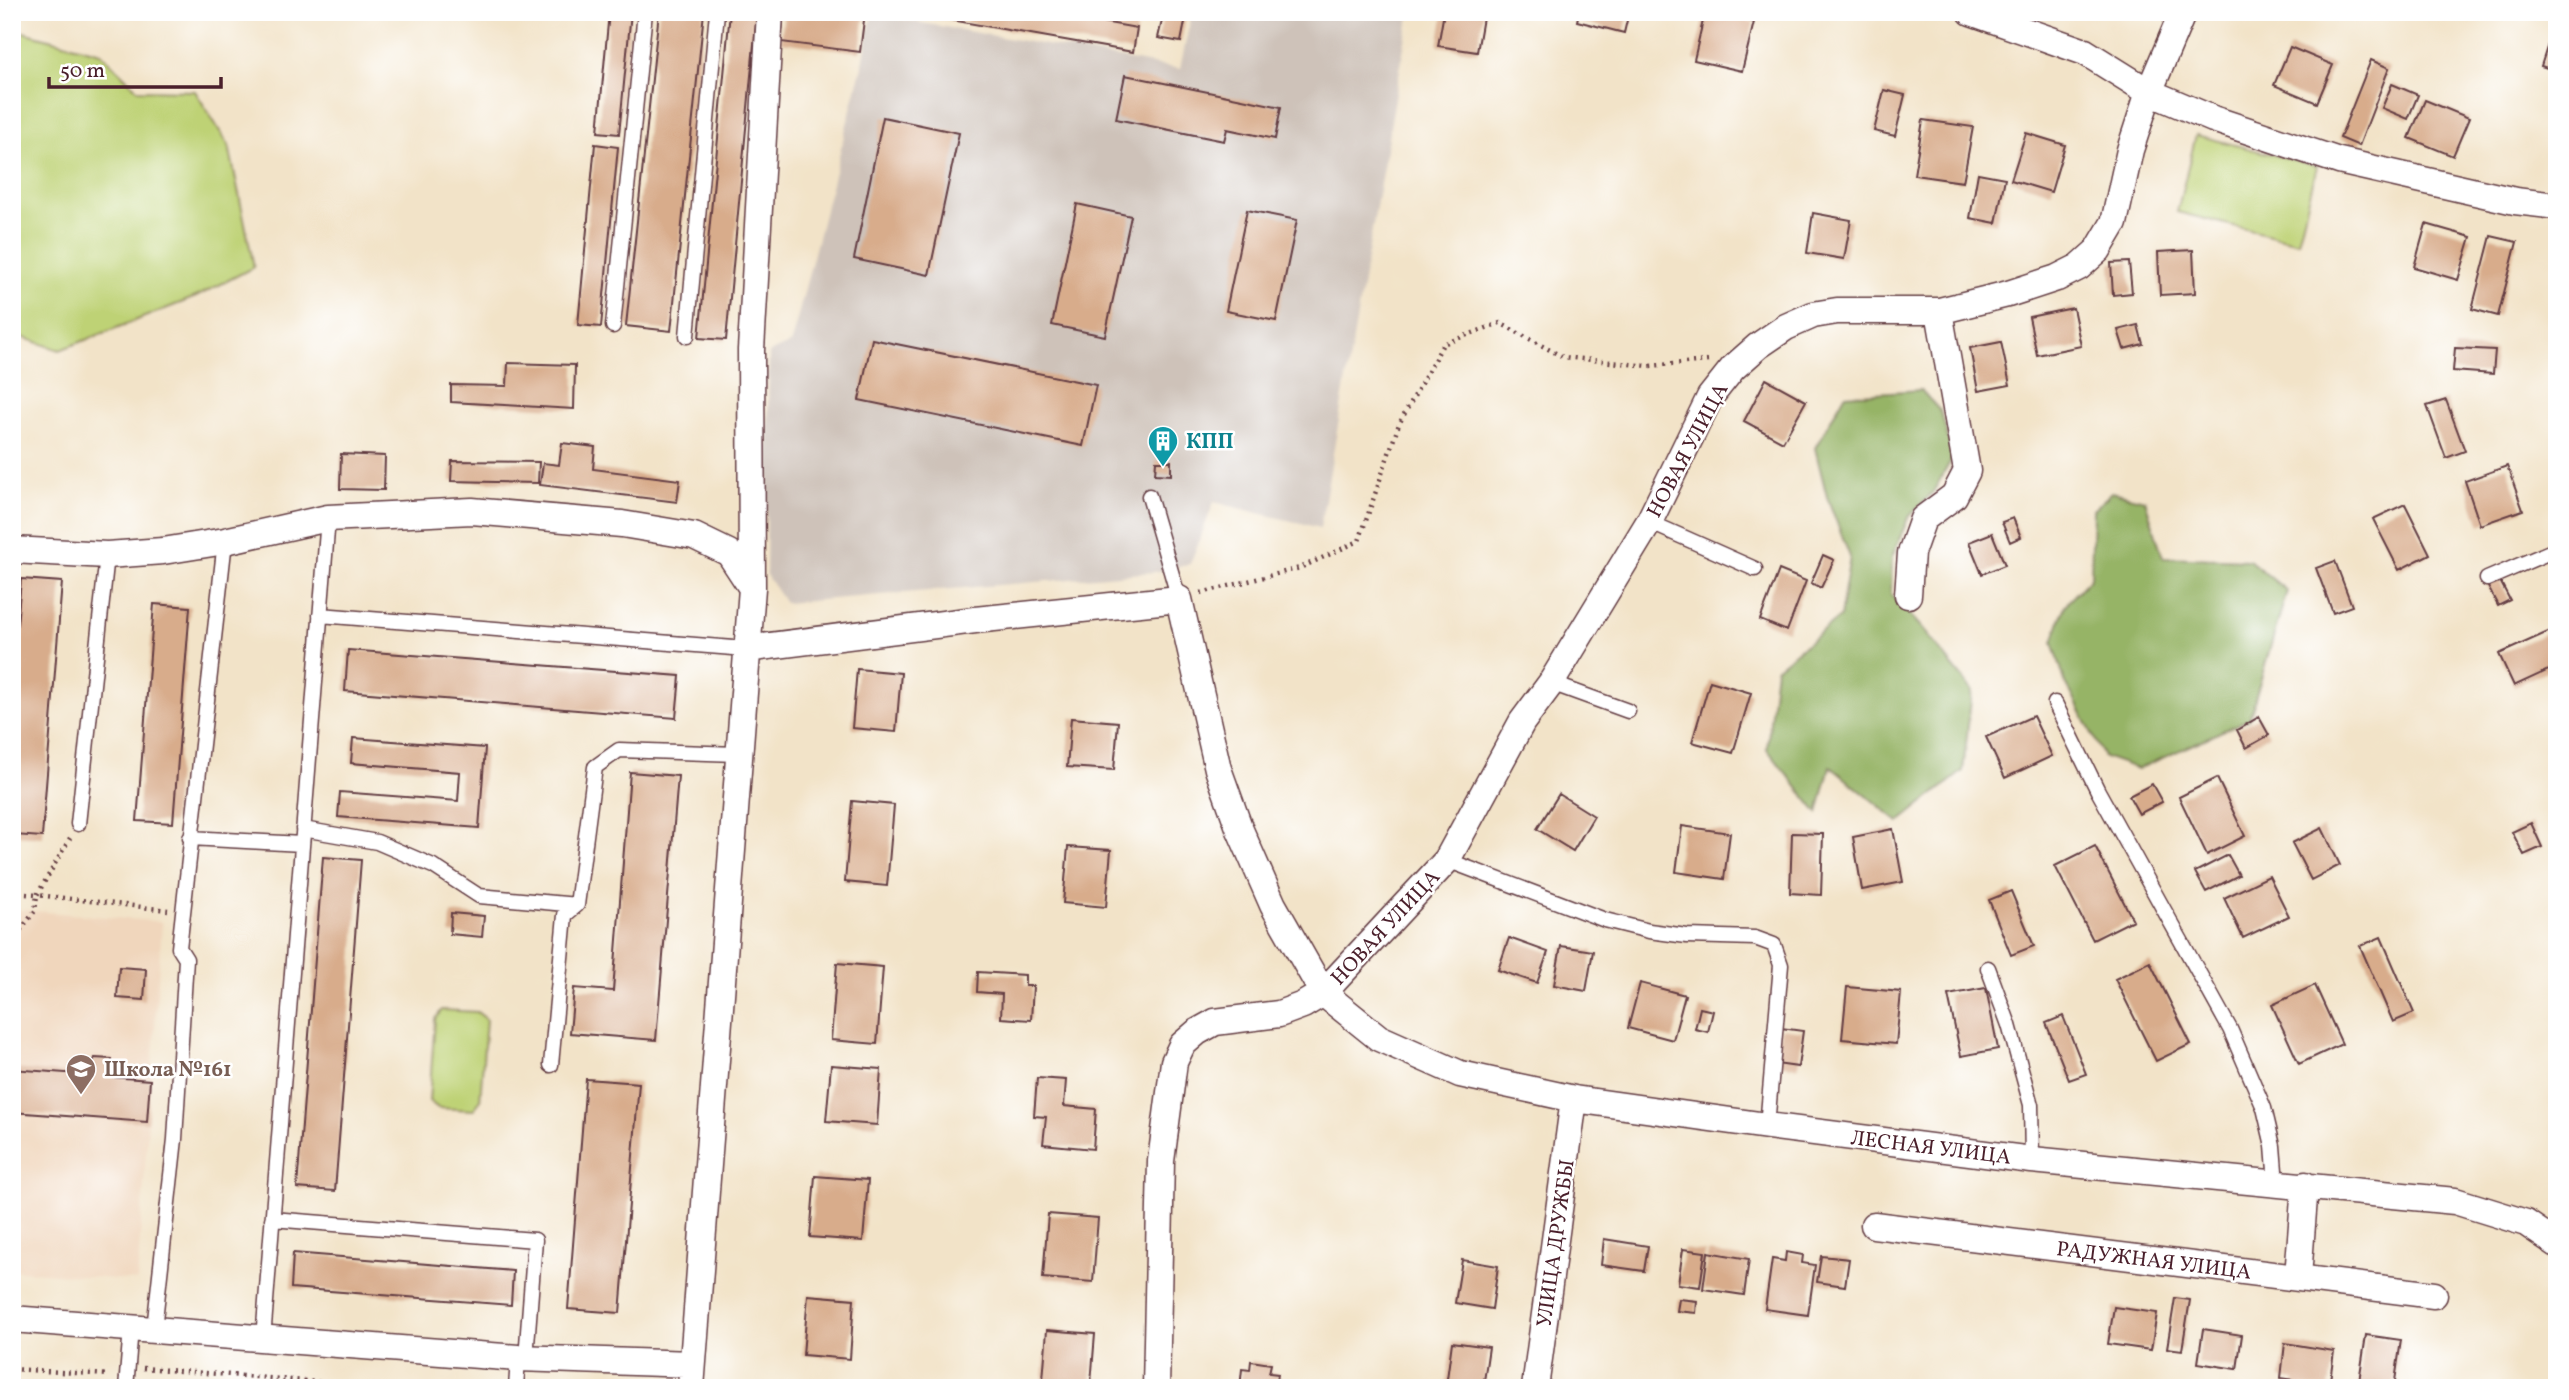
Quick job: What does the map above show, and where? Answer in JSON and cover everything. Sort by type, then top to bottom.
[{"type":"street","points":[[12,1319],[522,1358],[692,1376],[737,754],[752,588],[751,350],[770,12]]},
{"type":"street","points":[[1971,12],[2085,52],[2149,92],[2213,119],[2339,161],[2515,201],[2557,206]]},
{"type":"street","name":"НОВАЯ УЛИЦА","points":[[1156,1388],[1161,1161],[1174,1062],[1181,1045],[1197,1032],[1216,1023],[1279,1014],[1303,1005],[1323,993],[1447,860],[1522,722],[1551,683],[1649,522],[1710,397],[1758,345],[1786,327],[1813,315],[1837,311],[1939,311],[2057,278],[2079,267],[2098,250],[2114,223],[2130,150],[2149,92],[2183,12]]},
{"type":"street","points":[[1908,595],[1910,553],[1923,519],[1954,496],[1967,471],[1939,311]]},
{"type":"street","points":[[12,550],[107,555],[163,551],[225,541],[328,518],[472,511],[622,524],[694,536],[729,553],[752,588]]},
{"type":"street","points":[[746,649],[1041,612],[1179,599],[1218,769],[1273,905],[1323,993]]},
{"type":"street","name":"ЛЕСНАЯ УЛИЦА","points":[[1323,993],[1379,1038],[1460,1074],[1574,1099],[2032,1160],[2455,1201],[2526,1223],[2557,1244]]},
{"type":"street","name":"УЛИЦА ДРУЖБЫ","points":[[1535,1388],[1574,1099]]},
{"type":"street","points":[[2298,1277],[2305,1185]]},
{"type":"street","name":"РАДУЖНАЯ УЛИЦА","points":[[1874,1225],[2434,1295]]},
{"type":"lane","points":[[613,327],[645,12]]},
{"type":"lane","points":[[687,336],[717,12]]},
{"type":"lane","points":[[1149,496],[1179,599]]},
{"type":"lane","points":[[262,1339],[328,518]]},
{"type":"lane","points":[[1649,522],[1755,569]]},
{"type":"lane","points":[[127,1377],[142,1329],[175,1139],[186,959],[179,948],[225,541]]},
{"type":"lane","points":[[2487,579],[2557,549]]},
{"type":"lane","points":[[78,824],[107,555]]},
{"type":"lane","points":[[320,615],[746,649]]},
{"type":"lane","points":[[1551,683],[1628,711]]},
{"type":"lane","points":[[2055,703],[2098,791],[2230,1029],[2263,1108],[2273,1146],[2276,1183]]},
{"type":"lane","points":[[551,1065],[565,915],[577,905],[595,767],[620,750],[737,754]]},
{"type":"lane","points":[[303,829],[377,842],[433,866],[479,897],[577,905]]},
{"type":"lane","points":[[190,838],[302,844]]},
{"type":"lane","points":[[1447,860],[1605,920],[1649,932],[1755,938],[1774,945],[1781,965],[1768,1126]]},
{"type":"lane","points":[[1988,968],[2009,1025],[2031,1105],[2032,1160]]},
{"type":"lane","points":[[272,1219],[535,1240],[522,1358],[516,1388]]},
{"type":"path","points":[[1179,599],[1300,568],[1359,541],[1399,424],[1443,344],[1500,323],[1563,357],[1649,366],[1743,359]]},
{"type":"path","points":[[12,941],[35,911],[37,895],[78,824]]},
{"type":"path","points":[[12,893],[183,912]]},
{"type":"path","points":[[12,1369],[127,1377],[393,1388]]},
{"type":"shaded area","points":[[1192,12],[1410,12],[1320,528],[1214,502],[1190,564],[1154,572],[785,603],[766,575],[769,353],[791,343],[864,58],[872,14],[1180,69]]},
{"type":"shaded area","points":[[12,909],[162,922],[137,1281],[12,1270]]},
{"type":"shaded area","points":[[166,1382],[239,1388],[166,1388]]},
{"type":"green space","points":[[12,29],[101,53],[138,90],[195,91],[229,146],[254,267],[196,297],[60,350],[12,334]]},
{"type":"green space","points":[[2196,135],[2317,166],[2298,242],[2177,212]]},
{"type":"green space","points":[[1921,390],[1941,412],[1953,457],[1933,492],[1908,518],[1892,557],[1891,594],[1972,690],[1963,771],[1899,822],[1830,766],[1818,813],[1767,749],[1776,668],[1840,617],[1850,557],[1827,497],[1815,448],[1845,395]]},
{"type":"green space","points":[[2112,492],[2145,500],[2163,557],[2249,560],[2287,591],[2249,719],[2138,769],[2104,757],[2065,681],[2053,642],[2065,605],[2091,578],[2093,510]]},
{"type":"green space","points":[[442,1010],[477,1012],[486,1019],[480,1101],[473,1110],[438,1108],[429,1101],[435,1019]]},
{"type":"building","points":[[609,12],[631,12],[619,134],[598,132]]},
{"type":"building","points":[[659,12],[704,12],[671,331],[626,326]]},
{"type":"building","points":[[730,12],[757,12],[726,340],[699,338]]},
{"type":"building","points":[[784,12],[865,12],[860,52],[781,42]]},
{"type":"building","points":[[941,12],[1046,12],[1137,28],[1133,52],[940,18]]},
{"type":"building","points":[[1164,12],[1187,12],[1181,42],[1158,38]]},
{"type":"building","points":[[1444,12],[1484,12],[1477,52],[1438,46]]},
{"type":"building","points":[[1579,12],[1629,12],[1624,33],[1577,21]]},
{"type":"building","points":[[1705,12],[1754,22],[1742,71],[1694,60]]},
{"type":"building","points":[[2557,16],[2557,71],[2541,66]]},
{"type":"building","points":[[2290,47],[2333,65],[2317,103],[2274,85]]},
{"type":"building","points":[[2371,60],[2389,68],[2359,146],[2340,138]]},
{"type":"building","points":[[1125,75],[1281,107],[1275,139],[1227,129],[1224,141],[1116,119]]},
{"type":"building","points":[[2392,84],[2418,95],[2408,119],[2382,108]]},
{"type":"building","points":[[1884,90],[1905,95],[1895,136],[1874,131]]},
{"type":"building","points":[[2425,100],[2469,118],[2453,156],[2409,138]]},
{"type":"building","points":[[883,117],[959,133],[929,275],[854,259]]},
{"type":"building","points":[[1923,120],[1973,127],[1963,182],[1914,175]]},
{"type":"building","points":[[2026,133],[2065,145],[2051,192],[2011,180]]},
{"type":"building","points":[[595,144],[618,147],[601,327],[578,325]]},
{"type":"building","points":[[1978,173],[2005,178],[1996,223],[1970,218]]},
{"type":"building","points":[[1077,204],[1131,216],[1105,336],[1052,325]]},
{"type":"building","points":[[1247,210],[1297,220],[1276,321],[1226,311]]},
{"type":"building","points":[[1813,213],[1851,220],[1844,259],[1807,253]]},
{"type":"building","points":[[2426,224],[2471,237],[2458,280],[2414,267]]},
{"type":"building","points":[[2491,236],[2517,242],[2498,316],[2472,309]]},
{"type":"building","points":[[2193,250],[2195,293],[2160,295],[2158,252]]},
{"type":"building","points":[[2129,262],[2132,293],[2113,295],[2111,263]]},
{"type":"building","points":[[2073,308],[2081,346],[2037,355],[2029,317]]},
{"type":"building","points":[[2138,325],[2143,344],[2124,349],[2118,330]]},
{"type":"building","points":[[872,339],[1096,385],[1083,446],[859,400]]},
{"type":"building","points":[[2001,342],[2010,385],[1978,391],[1970,348]]},
{"type":"building","points":[[2455,348],[2495,350],[2493,374],[2453,371]]},
{"type":"building","points":[[508,363],[575,365],[574,409],[451,402],[451,385],[507,386]]},
{"type":"building","points":[[1766,379],[1806,401],[1783,442],[1744,421]]},
{"type":"building","points":[[2446,400],[2465,451],[2446,458],[2427,406]]},
{"type":"building","points":[[562,443],[595,447],[593,469],[680,480],[677,502],[540,485],[543,463],[559,465]]},
{"type":"building","points":[[341,454],[385,456],[384,490],[340,489]]},
{"type":"building","points":[[452,461],[539,462],[538,483],[451,481]]},
{"type":"building","name":"КПП","points":[[1156,461],[1171,461],[1171,475],[1155,474]]},
{"type":"building","points":[[2507,466],[2523,510],[2480,525],[2465,481]]},
{"type":"building","points":[[2405,504],[2430,554],[2399,570],[2373,519]]},
{"type":"building","points":[[2013,518],[2021,537],[2010,542],[2002,522]]},
{"type":"building","points":[[1992,533],[2005,565],[1982,574],[1969,542]]},
{"type":"building","points":[[1823,555],[1834,560],[1821,588],[1811,583]]},
{"type":"building","points":[[2335,561],[2352,606],[2333,613],[2316,568]]},
{"type":"building","points":[[1779,570],[1806,581],[1787,631],[1760,620]]},
{"type":"building","points":[[21,579],[62,582],[42,837],[15,835],[12,850],[12,687]]},
{"type":"building","points":[[2499,579],[2510,600],[2498,606],[2487,585]]},
{"type":"building","points":[[154,604],[190,607],[173,823],[137,821]]},
{"type":"building","points":[[2557,628],[2557,666],[2514,686],[2499,654]]},
{"type":"building","points":[[348,650],[680,676],[676,718],[345,691]]},
{"type":"building","points":[[857,669],[901,673],[896,732],[852,728]]},
{"type":"building","points":[[1710,681],[1751,693],[1733,753],[1692,742]]},
{"type":"building","points":[[2033,716],[2052,756],[2005,778],[1986,737]]},
{"type":"building","points":[[2259,717],[2269,735],[2246,748],[2237,730]]},
{"type":"building","points":[[1071,718],[1118,722],[1114,770],[1067,767]]},
{"type":"building","points":[[353,738],[485,748],[479,828],[338,817],[340,792],[458,801],[460,772],[351,763]]},
{"type":"building","points":[[630,772],[678,776],[656,1040],[570,1033],[574,988],[613,991]]},
{"type":"building","points":[[2217,778],[2245,836],[2207,855],[2179,797]]},
{"type":"building","points":[[2152,784],[2162,802],[2139,814],[2129,796]]},
{"type":"building","points":[[1559,794],[1594,816],[1573,851],[1537,829]]},
{"type":"building","points":[[852,801],[894,805],[887,886],[845,882]]},
{"type":"building","points":[[2531,823],[2542,847],[2524,855],[2512,832]]},
{"type":"building","points":[[1682,826],[1730,833],[1724,879],[1676,872]]},
{"type":"building","points":[[2322,828],[2340,865],[2311,880],[2292,843]]},
{"type":"building","points":[[1893,829],[1903,882],[1862,890],[1853,837]]},
{"type":"building","points":[[1792,833],[1823,834],[1821,895],[1790,893]]},
{"type":"building","points":[[2095,846],[2133,920],[2093,940],[2055,866]]},
{"type":"building","points":[[1068,847],[1111,850],[1106,907],[1063,903]]},
{"type":"building","points":[[2228,855],[2239,875],[2206,892],[2195,872]]},
{"type":"building","points":[[323,857],[361,860],[335,1191],[297,1188]]},
{"type":"building","points":[[2269,876],[2289,916],[2243,938],[2224,898]]},
{"type":"building","points":[[2011,891],[2034,946],[2011,955],[1989,900]]},
{"type":"building","points":[[451,913],[484,916],[482,937],[450,934]]},
{"type":"building","points":[[2381,937],[2414,1013],[2393,1022],[2360,946]]},
{"type":"building","points":[[1509,938],[1548,952],[1537,983],[1498,970]]},
{"type":"building","points":[[1561,946],[1593,951],[1586,991],[1554,985]]},
{"type":"building","points":[[2150,962],[2191,1044],[2156,1061],[2115,979]]},
{"type":"building","points":[[837,963],[883,967],[877,1044],[831,1040]]},
{"type":"building","points":[[119,967],[146,969],[144,1000],[117,998]]},
{"type":"building","points":[[978,972],[1025,975],[1025,986],[1033,986],[1031,1020],[1001,1018],[1002,994],[977,992]]},
{"type":"building","points":[[1640,983],[1685,995],[1673,1040],[1628,1028]]},
{"type":"building","points":[[2315,985],[2342,1044],[2299,1064],[2272,1005]]},
{"type":"building","points":[[1847,987],[1901,992],[1896,1044],[1842,1039]]},
{"type":"building","points":[[1986,988],[1998,1049],[1961,1056],[1948,995]]},
{"type":"building","points":[[1700,1008],[1713,1011],[1708,1032],[1695,1029]]},
{"type":"building","points":[[2063,1016],[2086,1074],[2069,1080],[2046,1023]]},
{"type":"building","points":[[1781,1028],[1803,1031],[1798,1067],[1776,1064]]},
{"type":"building","name":"Школа №161","points":[[94,1058],[112,1059],[111,1077],[150,1080],[147,1122],[12,1112],[12,1069],[92,1075]]},
{"type":"building","points":[[831,1065],[881,1069],[877,1125],[826,1121]]},
{"type":"building","points":[[1037,1078],[1066,1080],[1064,1106],[1096,1109],[1093,1149],[1043,1144],[1046,1117],[1034,1116]]},
{"type":"building","points":[[586,1079],[639,1083],[620,1313],[568,1309]]},
{"type":"building","points":[[815,1176],[868,1180],[863,1241],[810,1237]]},
{"type":"building","points":[[1048,1214],[1098,1218],[1093,1282],[1043,1278]]},
{"type":"building","points":[[1604,1239],[1648,1246],[1644,1271],[1601,1265]]},
{"type":"building","points":[[1683,1249],[1705,1252],[1700,1287],[1678,1284]]},
{"type":"building","points":[[1708,1252],[1749,1259],[1744,1295],[1703,1289]]},
{"type":"building","points":[[1786,1252],[1803,1255],[1802,1263],[1815,1265],[1808,1315],[1765,1309],[1772,1259],[1785,1261]]},
{"type":"building","points":[[293,1253],[513,1271],[511,1305],[291,1288]]},
{"type":"building","points":[[1821,1256],[1849,1259],[1845,1286],[1817,1282]]},
{"type":"building","points":[[1462,1260],[1498,1266],[1492,1309],[1455,1303]]},
{"type":"building","points":[[808,1295],[854,1299],[850,1359],[803,1355]]},
{"type":"building","points":[[2175,1298],[2190,1300],[2182,1350],[2167,1348]]},
{"type":"building","points":[[1679,1299],[1697,1301],[1696,1313],[1677,1311]]},
{"type":"building","points":[[2114,1307],[2157,1313],[2151,1350],[2108,1344]]},
{"type":"building","points":[[2203,1329],[2242,1335],[2237,1369],[2198,1363]]},
{"type":"building","points":[[1047,1330],[1095,1334],[1091,1384],[1043,1380]]},
{"type":"building","points":[[2366,1335],[2401,1340],[2394,1388],[2358,1388]]},
{"type":"building","points":[[1452,1342],[1489,1347],[1483,1388],[1446,1386]]},
{"type":"building","points":[[2285,1343],[2334,1351],[2329,1388],[2294,1386],[2295,1380],[2281,1378]]},
{"type":"building","points":[[1251,1361],[1271,1364],[1269,1373],[1278,1374],[1276,1388],[1240,1388],[1242,1369],[1250,1370]]},
{"type":"place","name":"КПП","points":[[1163,468]]},
{"type":"place","name":"Школа №161","points":[[81,1096]]}]
